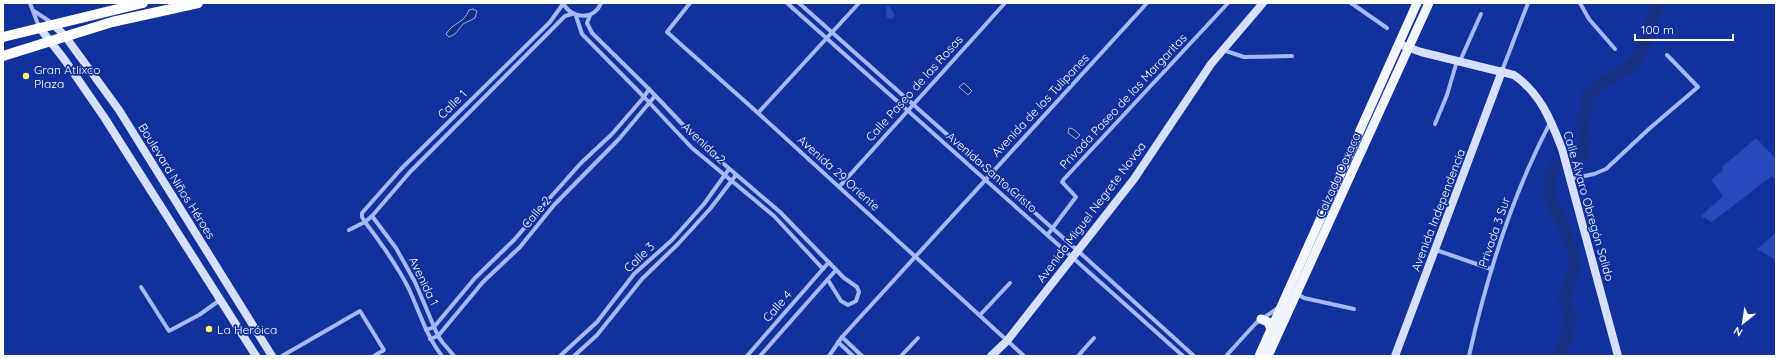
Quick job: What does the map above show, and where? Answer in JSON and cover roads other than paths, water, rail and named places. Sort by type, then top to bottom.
[{"type":"highway","points":[[3,37],[39,27],[54,25],[143,3]]},
{"type":"highway","points":[[3,56],[112,22],[198,3]]},
{"type":"main road","name":"Avenida Miguel Negrete Novoa","points":[[991,356],[1007,341],[1134,179],[1211,64],[1263,3]]},
{"type":"main road","name":"Calzada Oaxaca","points":[[1293,291],[1417,3]]},
{"type":"main road","name":"Calzada Oaxaca","points":[[1268,356],[1285,308],[1428,3]]},
{"type":"main road","name":"Boulevard Niños Héroes","points":[[54,25],[65,36],[119,110],[272,356]]},
{"type":"main road","points":[[39,27],[64,59],[104,118],[256,356]]},
{"type":"main road","name":"Calle Álvaro Obregón Salido","points":[[1399,44],[1408,48],[1502,71],[1514,76],[1526,84],[1536,95],[1551,120],[1562,149],[1618,356]]},
{"type":"main road","name":"Avenida Independencia","points":[[1395,356],[1502,71]]},
{"type":"main road","name":"Calzada Oaxaca","points":[[1259,356],[1271,329],[1285,308]]},
{"type":"main road","points":[[1261,319],[1268,322],[1271,329]]},
{"type":"street","points":[[30,3],[39,27]]},
{"type":"street","points":[[563,3],[574,15],[590,15],[596,11],[601,3]]},
{"type":"street","name":"Calle 1","points":[[365,222],[362,213],[401,169],[550,22],[563,3]]},
{"type":"street","name":"Avenida 29 Oriente","points":[[690,3],[667,32],[1024,356]]},
{"type":"street","name":"Avenida Santo Cristo","points":[[787,3],[985,180],[1048,234],[1110,280],[1194,356]]},
{"type":"street","name":"Avenida Santo Cristo","points":[[799,3],[990,174],[1053,228],[1106,286],[1183,356]]},
{"type":"street","points":[[758,113],[859,3]]},
{"type":"street","name":"Calle Paseo de las Rosas","points":[[839,187],[1004,3]]},
{"type":"street","name":"Avenida de los Tulipanes","points":[[829,356],[842,337],[1147,3]]},
{"type":"street","name":"Privada Paseo de las Margaritas","points":[[1048,234],[1076,197],[1064,184],[1064,179],[1228,3]]},
{"type":"street","points":[[1351,3],[1386,28]]},
{"type":"street","points":[[1502,71],[1528,3]]},
{"type":"street","points":[[1580,3],[1589,19],[1615,49]]},
{"type":"street","points":[[34,11],[54,25]]},
{"type":"street","points":[[1435,124],[1447,95],[1458,61],[1481,14]]},
{"type":"street","name":"Avenida 2","points":[[574,15],[582,34],[692,148],[731,182],[774,216],[823,269]]},
{"type":"street","name":"Calle 1","points":[[349,230],[365,222],[372,216],[410,172],[565,16],[574,15]]},
{"type":"street","name":"Avenida 2","points":[[590,15],[588,23],[592,32],[704,147],[736,175],[759,192],[836,270],[856,287],[859,292],[856,301],[848,305],[841,301],[828,280]]},
{"type":"street","points":[[1223,50],[1244,57],[1292,56]]},
{"type":"street","points":[[1570,179],[1594,174],[1606,169],[1650,128],[1698,87],[1667,55]]},
{"type":"street","name":"Calle 2","points":[[426,330],[434,327],[475,278],[515,239],[548,200],[612,134],[644,97],[649,89]]},
{"type":"street","name":"Calle 2","points":[[430,339],[438,336],[484,282],[520,247],[554,205],[619,139],[655,96]]},
{"type":"street","points":[[463,107],[470,113]]},
{"type":"street","name":"Privada 3 Sur","points":[[1469,356],[1491,269],[1524,176],[1551,120]]},
{"type":"street","name":"Calle 3","points":[[560,356],[597,322],[634,274],[672,240],[699,210],[729,169]]},
{"type":"street","name":"Calle 3","points":[[574,356],[597,335],[642,279],[706,214],[736,175]]},
{"type":"street","points":[[548,200],[554,205]]},
{"type":"street","name":"Avenida 1","points":[[372,216],[396,248],[415,282],[438,336],[442,343],[454,356]]},
{"type":"street","name":"Avenida 1","points":[[365,222],[391,258],[407,286],[430,339],[442,356]]},
{"type":"street","points":[[1436,250],[1491,269]]},
{"type":"street","points":[[823,269],[829,262]]},
{"type":"street","name":"Calle 4","points":[[747,356],[823,269]]},
{"type":"street","name":"Calle 4","points":[[760,356],[836,270]]},
{"type":"street","points":[[1106,286],[1110,280]]},
{"type":"street","points":[[980,315],[1010,283]]},
{"type":"street","points":[[141,286],[169,331],[199,315],[220,300]]},
{"type":"street","points":[[621,291],[628,296]]},
{"type":"street","points":[[1293,291],[1304,298],[1354,309]]},
{"type":"street","points":[[1226,356],[1261,319],[1285,308]]},
{"type":"street","points":[[282,356],[360,311],[384,350],[374,356]]},
{"type":"street","points":[[1161,336],[1166,331]]},
{"type":"street","points":[[842,337],[862,356]]},
{"type":"street","points":[[902,356],[918,338]]},
{"type":"street","points":[[1078,356],[1094,338]]},
{"type":"street","points":[[838,342],[853,356]]},
{"type":"waterway","points":[[1575,160],[1582,156],[1585,143],[1582,121],[1587,111],[1586,96],[1597,86],[1633,65],[1643,48],[1657,3]]},
{"type":"waterway","points":[[1556,166],[1552,170],[1549,194],[1573,250],[1575,272],[1569,280],[1569,289],[1564,298],[1571,318],[1565,343],[1559,356]]},
{"type":"place","name":"Gran Atlixco Plaza","points":[[26,76]]},
{"type":"place","name":"La Heróica","points":[[209,329]]}]
